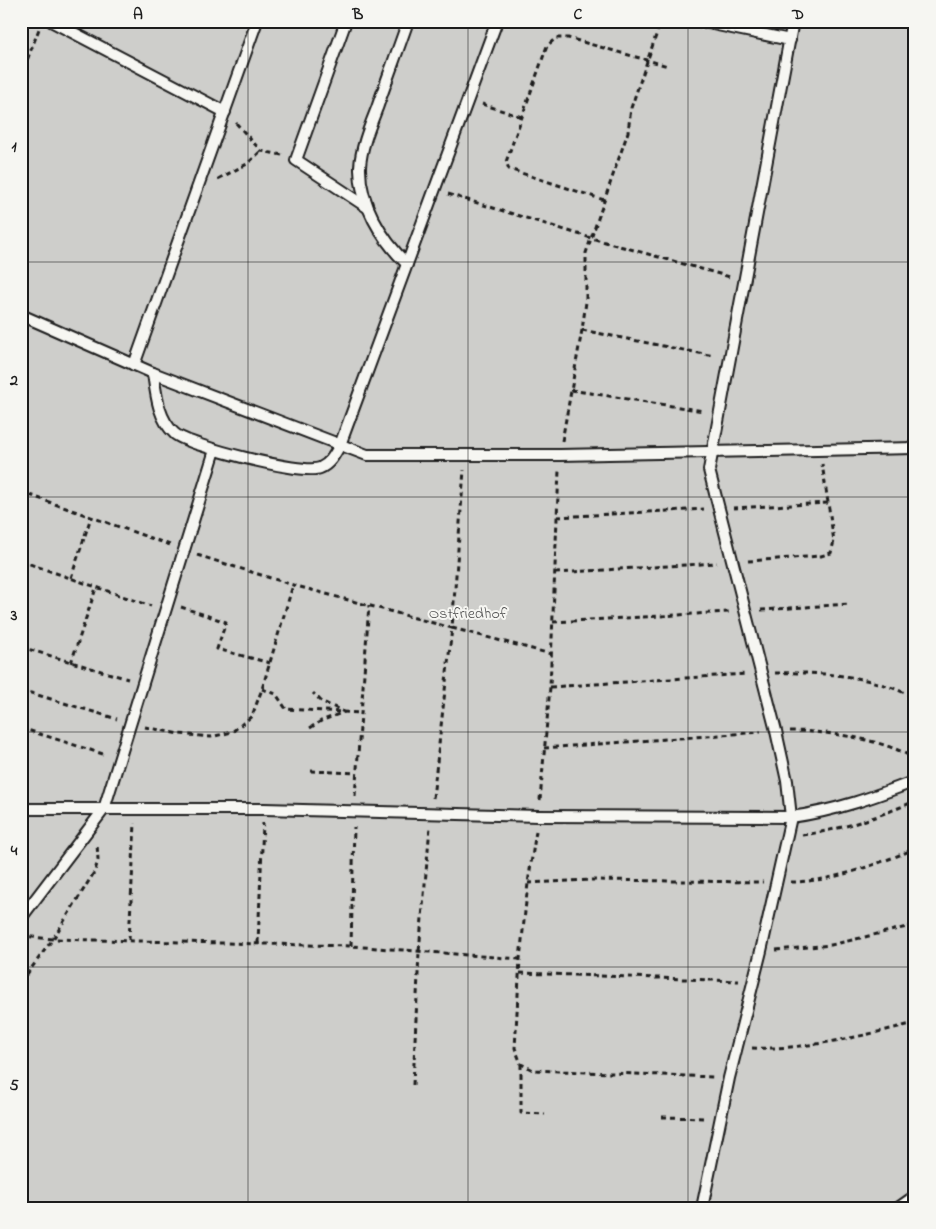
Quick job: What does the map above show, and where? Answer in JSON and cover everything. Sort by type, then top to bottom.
[{"type":"lane","points":[[51,21],[225,112]]},
{"type":"lane","points":[[134,364],[196,196],[257,21]]},
{"type":"lane","points":[[346,21],[296,160],[367,207]]},
{"type":"lane","points":[[407,264],[396,253],[367,207],[360,166],[364,144],[408,21]]},
{"type":"lane","points":[[153,373],[156,395],[162,416],[176,434],[214,450],[280,466],[307,470],[320,468],[331,461],[340,445],[497,21]]},
{"type":"lane","points":[[698,21],[790,40]]},
{"type":"lane","points":[[702,1208],[736,1047],[761,951],[792,817],[787,781],[776,731],[709,470],[793,21]]},
{"type":"lane","points":[[21,315],[153,373],[367,455],[560,455],[915,448]]},
{"type":"lane","points":[[21,918],[104,809],[118,759],[144,684],[214,450]]},
{"type":"lane","points":[[21,809],[264,809],[538,816],[792,817],[817,814],[856,803],[915,781]]},
{"type":"lane","points":[[898,1208],[915,1196]]},
{"type":"path","points":[[21,76],[42,21]]},
{"type":"path","points":[[545,1114],[521,1113],[521,1064],[515,1048],[520,959],[528,883],[538,816],[550,688],[560,455],[586,302],[586,253],[628,132],[631,108],[661,21]]},
{"type":"path","points":[[604,200],[509,169],[506,162],[547,46],[556,38],[568,38],[668,66]]},
{"type":"path","points":[[469,100],[522,117]]},
{"type":"path","points":[[225,112],[261,151],[296,160]]},
{"type":"path","points":[[196,196],[208,184],[248,164],[261,151]]},
{"type":"path","points":[[436,190],[591,238],[743,281]]},
{"type":"path","points":[[582,330],[729,358]]},
{"type":"path","points":[[571,390],[720,414]]},
{"type":"path","points":[[413,1085],[419,952],[452,628],[466,454]]},
{"type":"path","points":[[21,492],[184,551],[293,585],[551,654]]},
{"type":"path","points":[[557,517],[828,503]]},
{"type":"path","points":[[71,578],[91,517]]},
{"type":"path","points":[[21,561],[96,588],[226,622],[217,649],[270,663]]},
{"type":"path","points":[[21,690],[131,724],[179,734],[211,737],[232,732],[252,716],[293,585]]},
{"type":"path","points":[[71,663],[96,588]]},
{"type":"path","points":[[553,622],[746,612],[849,604]]},
{"type":"path","points":[[351,946],[356,773],[369,605]]},
{"type":"path","points":[[21,647],[144,684]]},
{"type":"path","points":[[550,688],[809,672],[862,678],[900,690],[915,698]]},
{"type":"path","points":[[262,689],[276,694],[286,709],[361,713]]},
{"type":"path","points":[[313,693],[322,701],[344,712]]},
{"type":"path","points":[[310,728],[321,721],[344,712]]},
{"type":"path","points":[[21,728],[118,759]]},
{"type":"path","points":[[544,748],[776,731],[808,731],[867,740],[906,753],[915,760]]},
{"type":"path","points":[[311,771],[356,773]]},
{"type":"path","points":[[786,838],[813,834],[882,816],[915,801]]},
{"type":"path","points":[[129,940],[135,809]]},
{"type":"path","points":[[258,943],[264,809]]},
{"type":"path","points":[[21,982],[53,939],[95,871],[98,860],[97,820]]},
{"type":"path","points":[[528,883],[591,880],[796,882],[854,870],[915,849]]},
{"type":"path","points":[[761,951],[792,950],[831,945],[915,925]]},
{"type":"path","points":[[21,936],[53,939],[351,946],[520,959]]},
{"type":"path","points":[[520,972],[752,982]]},
{"type":"path","points":[[736,1047],[772,1049],[855,1038],[915,1023]]},
{"type":"path","points":[[521,1064],[533,1070],[729,1078]]},
{"type":"path","points":[[662,1117],[720,1119]]},
{"type":"green space","name":"Ostfriedhof","points":[[21,21],[915,21],[915,1208],[21,1208]]}]
